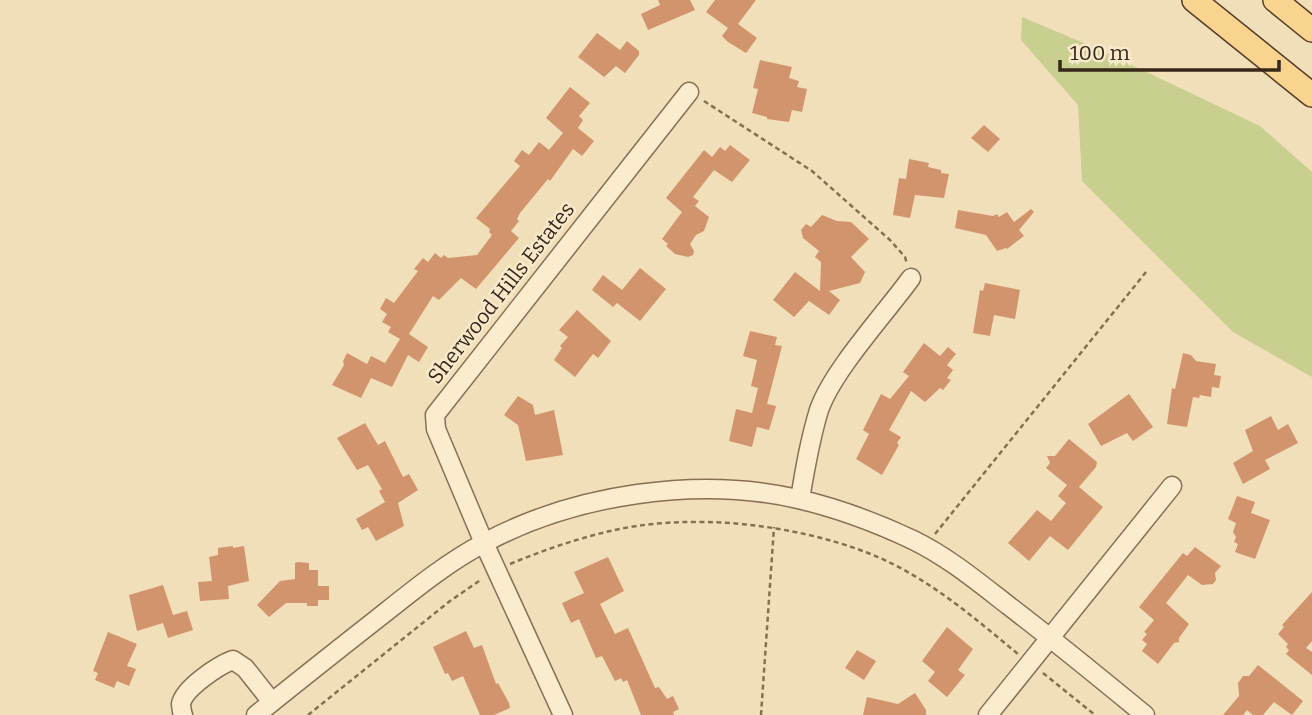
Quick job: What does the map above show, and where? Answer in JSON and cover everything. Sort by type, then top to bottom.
[{"type":"main road","points":[[1194,0],[1312,95]]},
{"type":"main road","points":[[1275,0],[1312,30]]},
{"type":"street","name":"Sherwood Hills Estates","points":[[563,715],[484,543],[436,429],[435,415],[689,92]]},
{"type":"street","points":[[800,499],[820,408],[855,352],[911,278]]},
{"type":"street","points":[[988,715],[1172,486]]},
{"type":"street","points":[[256,715],[419,585],[484,543],[541,519],[599,501],[659,491],[702,490],[764,493],[800,499],[847,513],[925,547],[961,569],[1145,715]]},
{"type":"street","points":[[183,715],[181,704],[187,694],[219,665],[233,660],[245,668],[272,702]]},
{"type":"path","points":[[689,92],[812,171],[890,240],[905,257],[911,278]]},
{"type":"path","points":[[925,547],[1146,272]]},
{"type":"path","points":[[506,566],[544,550],[607,531],[663,524],[727,523],[774,527],[831,541],[882,560],[951,599],[1025,659]]},
{"type":"path","points":[[761,715],[774,527]]},
{"type":"path","points":[[308,715],[450,601],[487,575]]},
{"type":"path","points":[[1040,671],[1095,715]]},
{"type":"green space","points":[[1022,17],[1098,49],[1260,126],[1312,172],[1312,377],[1233,332],[1082,181],[1078,105],[1021,40]]},
{"type":"building","points":[[658,0],[690,0],[695,10],[648,30],[641,14],[660,5]]},
{"type":"building","points":[[715,0],[756,0],[738,24],[757,38],[746,53],[722,36],[728,28],[706,12]]},
{"type":"building","points":[[597,33],[620,50],[627,41],[639,51],[639,55],[625,73],[616,66],[604,77],[578,57]]},
{"type":"building","points":[[760,60],[792,67],[789,78],[799,81],[797,87],[807,89],[802,112],[792,110],[789,122],[767,119],[752,113],[758,89],[753,88]]},
{"type":"building","points":[[570,87],[590,103],[579,116],[583,120],[578,128],[594,141],[582,156],[573,149],[550,181],[548,179],[520,213],[517,219],[519,221],[511,231],[519,238],[476,289],[461,278],[439,300],[433,296],[409,334],[428,347],[419,362],[408,355],[392,387],[371,378],[361,398],[332,385],[344,365],[347,353],[367,364],[371,356],[385,363],[400,339],[388,332],[391,327],[382,322],[387,314],[380,309],[386,298],[394,303],[418,271],[414,269],[423,258],[428,262],[435,253],[441,258],[444,255],[448,258],[477,255],[492,235],[490,229],[476,218],[520,166],[514,161],[522,150],[529,155],[539,142],[549,150],[563,133],[546,118]]},
{"type":"building","points":[[984,125],[1000,139],[988,152],[971,138]]},
{"type":"building","points":[[730,145],[750,160],[732,182],[714,170],[693,197],[699,201],[695,206],[709,217],[704,231],[696,235],[690,244],[693,255],[688,257],[675,254],[662,239],[682,212],[666,198],[704,150],[712,157],[720,147],[725,151]]},
{"type":"building","points":[[909,159],[929,163],[928,167],[949,174],[944,198],[915,195],[910,218],[893,215],[899,178],[906,179]]},
{"type":"building","points":[[1031,209],[1034,212],[1019,230],[1024,236],[1007,249],[997,251],[986,235],[955,228],[958,210],[993,216],[997,214],[999,217],[1007,212],[1014,222]]},
{"type":"building","points":[[822,215],[837,221],[851,222],[869,239],[851,257],[865,272],[860,283],[829,291],[840,300],[829,315],[809,301],[794,317],[773,300],[795,272],[820,291],[821,262],[815,257],[819,251],[803,238],[801,230],[806,224],[811,227]]},
{"type":"building","points":[[640,268],[666,289],[640,321],[617,303],[613,307],[592,290],[603,275],[622,290]]},
{"type":"building","points":[[985,283],[1020,290],[1015,319],[994,315],[990,336],[973,333],[980,290],[983,291]]},
{"type":"building","points":[[577,310],[611,341],[598,358],[593,354],[575,377],[554,360],[562,348],[560,346],[568,337],[559,330]]},
{"type":"building","points":[[750,331],[777,337],[775,345],[782,346],[767,404],[776,406],[773,417],[769,430],[757,427],[752,447],[729,441],[736,409],[752,413],[758,388],[751,386],[757,360],[743,356]]},
{"type":"building","points":[[924,343],[940,356],[948,347],[956,354],[947,365],[953,370],[947,378],[951,380],[943,390],[940,388],[925,402],[911,391],[889,430],[901,437],[882,475],[856,459],[869,434],[863,430],[881,394],[890,399],[909,376],[903,372]]},
{"type":"building","points":[[1183,353],[1191,355],[1196,361],[1216,364],[1214,375],[1221,376],[1219,388],[1212,387],[1211,397],[1193,397],[1187,427],[1167,424],[1172,388],[1175,389]]},
{"type":"building","points":[[1129,394],[1153,427],[1133,441],[1127,433],[1101,446],[1088,424]]},
{"type":"building","points":[[518,396],[533,405],[535,415],[554,410],[563,455],[526,461],[518,425],[504,415]]},
{"type":"building","points":[[1271,416],[1278,430],[1288,424],[1298,443],[1265,460],[1270,469],[1243,484],[1233,463],[1253,451],[1245,430]]},
{"type":"building","points":[[365,423],[378,445],[385,441],[403,477],[409,474],[418,490],[398,503],[404,526],[376,541],[368,527],[362,530],[356,519],[385,502],[379,491],[382,489],[368,465],[357,470],[337,438]]},
{"type":"building","points":[[1069,439],[1097,462],[1096,467],[1079,487],[1103,507],[1068,550],[1050,536],[1029,561],[1008,543],[1037,510],[1051,521],[1066,503],[1058,496],[1067,485],[1046,468],[1050,463],[1047,456],[1055,456]]},
{"type":"building","points":[[1237,496],[1255,502],[1251,513],[1270,520],[1255,559],[1235,552],[1238,544],[1234,542],[1236,537],[1233,532],[1236,523],[1228,519]]},
{"type":"building","points":[[244,546],[249,581],[228,586],[229,599],[200,601],[198,582],[212,581],[209,557],[218,555],[218,548]]},
{"type":"building","points":[[1195,547],[1221,566],[1215,573],[1216,580],[1213,584],[1202,585],[1188,575],[1166,603],[1189,624],[1179,642],[1174,643],[1158,664],[1142,651],[1147,644],[1142,640],[1147,634],[1144,632],[1154,620],[1139,607],[1183,553],[1187,556]]},
{"type":"building","points":[[608,557],[624,591],[600,604],[615,634],[628,628],[655,688],[659,687],[667,699],[673,696],[679,709],[673,712],[674,715],[641,715],[627,680],[623,682],[621,678],[615,681],[602,656],[596,658],[579,619],[571,623],[562,603],[584,593],[574,572]]},
{"type":"building","points":[[295,563],[309,563],[309,570],[318,570],[318,586],[329,586],[329,600],[318,600],[318,606],[286,603],[269,617],[257,605],[280,581],[295,579]]},
{"type":"building","points":[[163,585],[173,615],[187,611],[193,630],[168,638],[163,623],[137,631],[129,595]]},
{"type":"building","points":[[1312,592],[1312,641],[1306,648],[1312,652],[1312,675],[1286,654],[1289,650],[1286,647],[1288,644],[1278,634],[1284,627],[1282,625]]},
{"type":"building","points":[[947,627],[973,649],[958,670],[965,675],[947,697],[928,681],[935,672],[922,661]]},
{"type":"building","points":[[466,631],[474,648],[482,645],[496,684],[498,683],[510,708],[494,715],[480,715],[463,676],[452,681],[448,673],[445,674],[433,647]]},
{"type":"building","points":[[108,632],[137,644],[127,666],[136,669],[129,686],[117,681],[114,688],[95,680],[98,673],[93,671]]},
{"type":"building","points":[[857,650],[876,661],[864,680],[845,668]]},
{"type":"building","points":[[1258,665],[1303,701],[1292,715],[1274,702],[1263,715],[1253,715],[1247,710],[1243,715],[1223,715],[1239,696],[1238,683],[1243,676],[1249,676]]},
{"type":"building","points":[[915,693],[926,710],[926,715],[863,715],[867,697],[898,704]]}]
